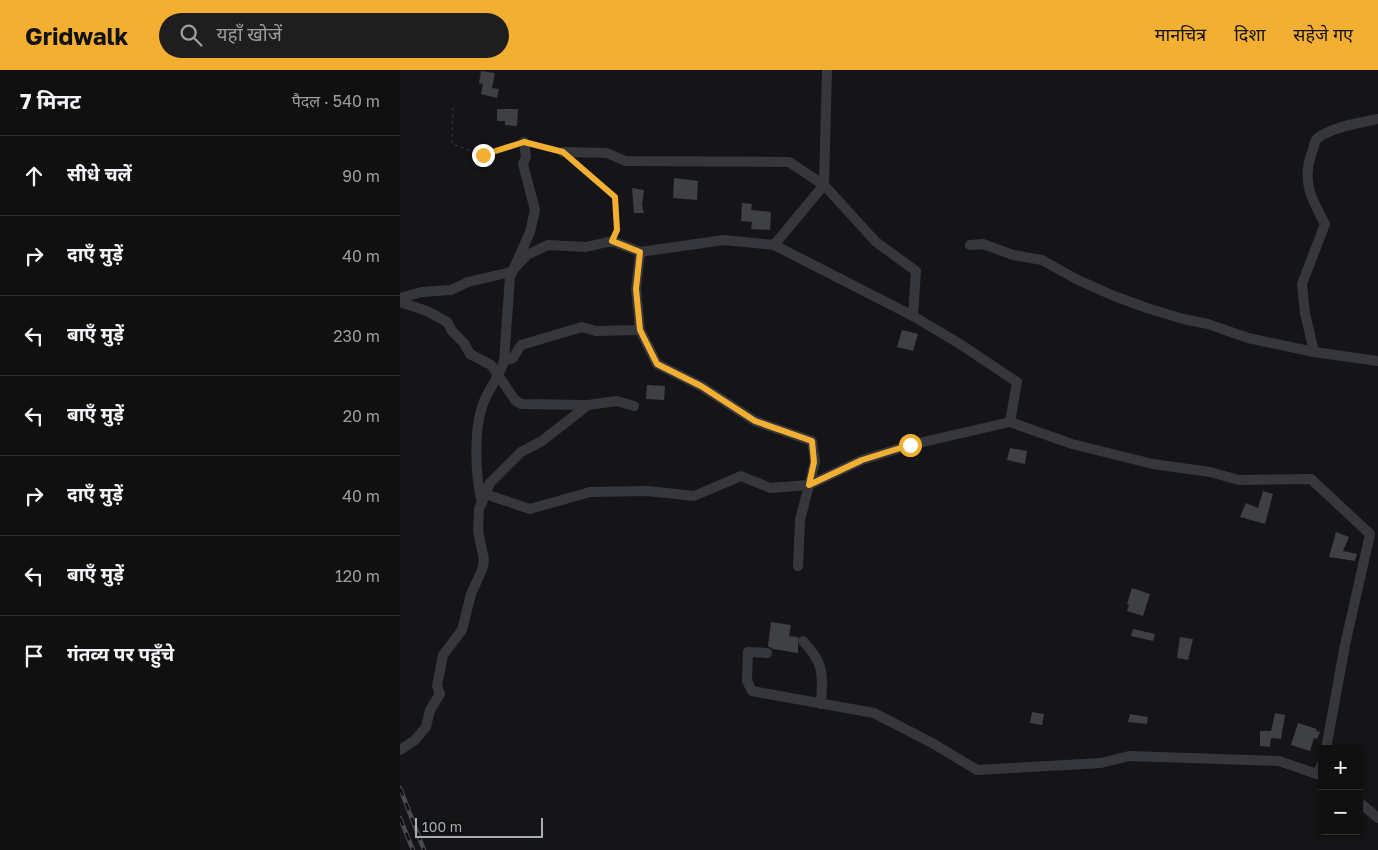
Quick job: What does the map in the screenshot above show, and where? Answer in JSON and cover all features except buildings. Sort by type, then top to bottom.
[{"type":"street","points":[[774,245],[824,185],[827,70]]},
{"type":"street","points":[[1314,352],[1305,313],[1302,284],[1324,224],[1309,187],[1306,176],[1307,168],[1317,140],[1330,132],[1378,119]]},
{"type":"street","points":[[482,503],[477,471],[480,417],[484,400],[498,376],[504,361],[510,277],[530,232],[535,210],[524,171],[523,164],[526,157],[524,142]]},
{"type":"street","points":[[563,152],[608,153],[625,161],[789,162],[824,185],[876,242],[916,271],[912,316]]},
{"type":"street","points":[[400,298],[422,292],[451,290],[468,282],[512,272],[527,255],[548,245],[586,247],[612,241],[640,252],[724,240],[774,245],[912,316],[960,344],[1017,382],[1010,422]]},
{"type":"street","points":[[970,245],[984,244],[1013,255],[1042,260],[1078,280],[1147,308],[1183,319],[1208,324],[1248,338],[1314,352],[1378,361]]},
{"type":"street","points":[[640,252],[636,289],[640,330],[657,364],[701,386],[755,421],[812,441],[814,462],[800,520],[798,566]]},
{"type":"street","points":[[400,302],[427,311],[447,322],[452,331],[464,343],[470,354],[491,365],[515,400],[521,404],[588,405],[617,401],[634,406]]},
{"type":"street","points":[[504,361],[513,358],[521,345],[582,328],[596,332],[640,330]]},
{"type":"street","points":[[400,750],[415,740],[426,727],[430,710],[440,694],[437,686],[443,655],[462,630],[471,594],[482,570],[484,560],[478,531],[479,510],[490,483],[521,452],[542,441],[588,405]]},
{"type":"street","points":[[491,496],[530,509],[590,492],[648,492],[694,496],[741,476],[770,488],[809,485],[862,460],[910,445],[1010,422],[1072,444],[1153,464],[1210,472],[1239,480],[1311,479],[1374,532],[1345,645],[1327,745]]},
{"type":"street","points":[[803,641],[818,657],[823,680],[821,704]]},
{"type":"street","points":[[766,653],[748,652],[747,681],[752,691],[874,713],[934,744],[977,770],[1101,763],[1129,756],[1279,761],[1318,776]]},
{"type":"street","points":[[1363,805],[1378,818]]},
{"type":"path","points":[[453,108],[452,144],[483,155],[524,142],[563,152],[615,197],[617,230],[612,241]]},
{"type":"railway","points":[[400,788],[424,850]]},
{"type":"railway","points":[[400,818],[413,850]]},
{"type":"route","points":[[483,155],[524,142],[563,152],[615,197],[617,230],[612,241],[640,252],[636,289],[640,330],[657,364],[701,386],[755,421],[812,441],[814,462],[809,485],[862,460],[910,445]]}]
